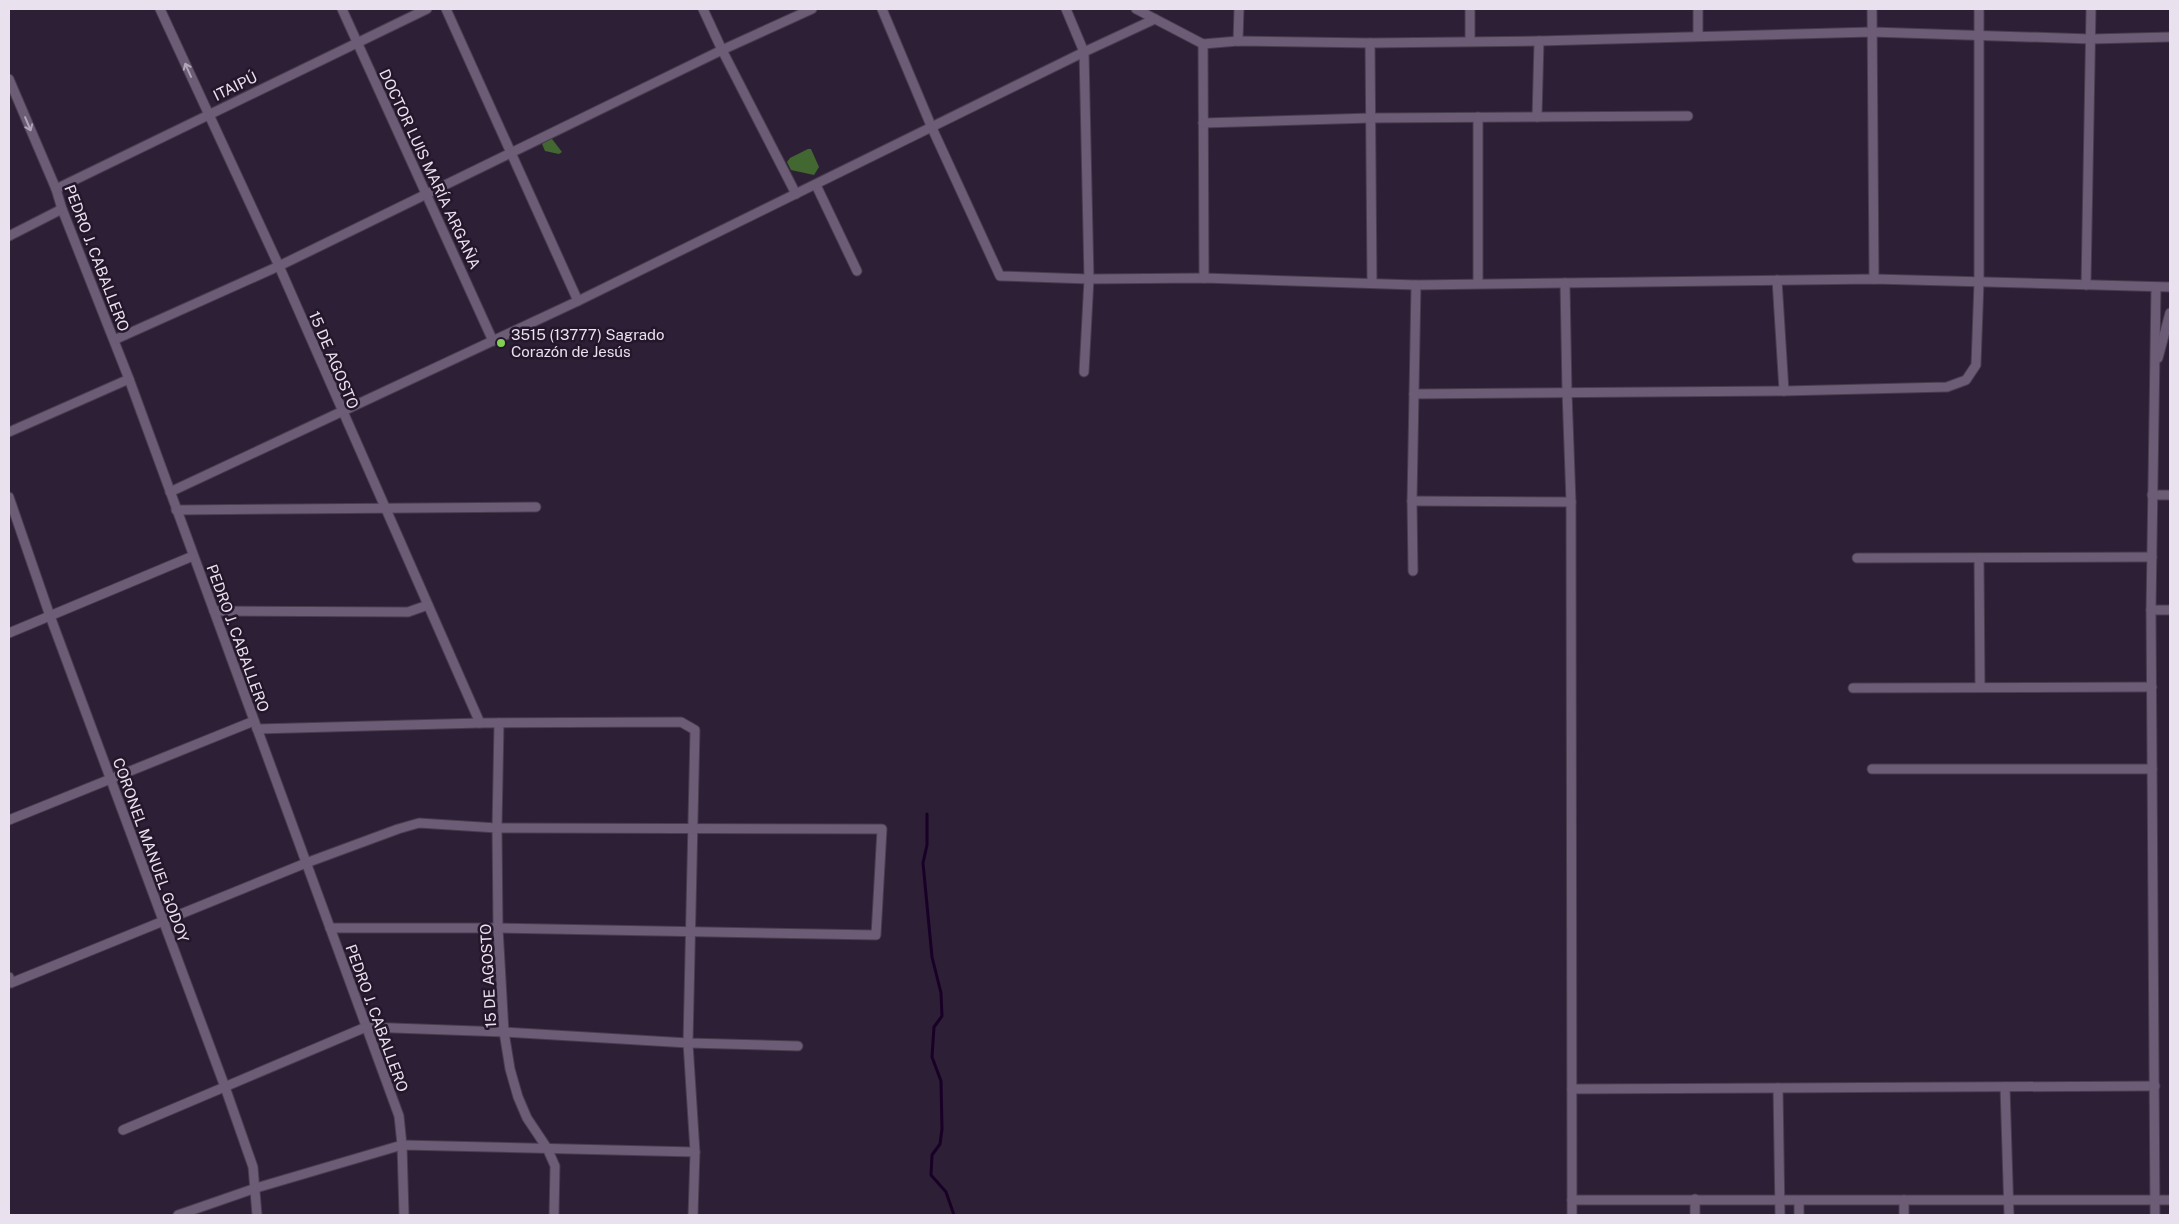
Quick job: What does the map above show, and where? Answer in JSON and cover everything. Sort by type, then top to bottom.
[{"type":"street","name":"15 DE AGOSTO","points":[[160,9],[279,266],[480,723]]},
{"type":"street","name":"DOCTOR LUIS MARÍA ARGAÑA","points":[[342,9],[493,341]]},
{"type":"street","name":"ITAIPÚ","points":[[56,189],[356,41],[427,9]]},
{"type":"street","points":[[446,9],[578,301]]},
{"type":"street","points":[[703,9],[796,194]]},
{"type":"street","points":[[114,340],[279,266],[722,50],[812,9]]},
{"type":"street","points":[[882,9],[932,128],[1000,276],[1089,279],[1204,278],[1416,285],[1874,279],[2170,287]]},
{"type":"street","points":[[1066,9],[1084,52],[1089,279],[1084,372]]},
{"type":"street","points":[[1136,9],[1203,44],[1238,41],[1370,43],[1470,40],[1538,41],[1872,32],[2091,39],[2170,37]]},
{"type":"street","points":[[1238,41],[1239,9]]},
{"type":"street","points":[[1470,9],[1470,40]]},
{"type":"street","points":[[1698,9],[1698,36]]},
{"type":"street","points":[[1872,9],[1874,279]]},
{"type":"street","points":[[1414,394],[1784,391],[1947,387],[1966,380],[1976,365],[1979,282],[1979,9]]},
{"type":"street","points":[[2086,285],[2091,9]]},
{"type":"street","points":[[170,492],[578,301],[1084,52],[1155,19]]},
{"type":"street","points":[[1537,117],[1538,41]]},
{"type":"street","points":[[1370,43],[1372,283]]},
{"type":"street","points":[[1203,44],[1204,278]]},
{"type":"street","name":"PEDRO J. CABALLERO","points":[[9,79],[56,189],[129,379],[399,1116],[402,1145],[404,1215]]},
{"type":"street","points":[[1203,124],[1371,118],[1688,116]]},
{"type":"street","points":[[1478,117],[1478,284]]},
{"type":"street","points":[[816,184],[858,271]]},
{"type":"street","points":[[9,236],[62,208]]},
{"type":"street","points":[[1777,280],[1784,391]]},
{"type":"street","points":[[1565,282],[1571,502],[1572,1215]]},
{"type":"street","points":[[1414,571],[1412,500],[1416,285]]},
{"type":"street","points":[[2155,1215],[2151,610],[2156,287]]},
{"type":"street","points":[[2154,373],[2170,313]]},
{"type":"street","points":[[9,432],[129,379]]},
{"type":"street","points":[[2152,495],[2170,495]]},
{"type":"street","name":"CORONEL MANUEL GODOY","points":[[9,497],[50,616],[253,1166],[257,1215]]},
{"type":"street","points":[[1412,500],[1571,502]]},
{"type":"street","points":[[176,510],[536,507]]},
{"type":"street","points":[[9,633],[193,556]]},
{"type":"street","points":[[1856,558],[2152,557]]},
{"type":"street","points":[[1979,558],[1980,688]]},
{"type":"street","points":[[214,611],[408,612],[428,605]]},
{"type":"street","points":[[2151,610],[2170,610]]},
{"type":"street","points":[[1853,688],[2152,687]]},
{"type":"street","points":[[9,820],[110,779],[256,725],[681,722],[695,730],[688,1043],[695,1152],[693,1215]]},
{"type":"street","name":"15 DE AGOSTO","points":[[499,723],[498,928],[504,1032],[510,1069],[518,1097],[555,1166],[554,1215]]},
{"type":"street","points":[[1872,769],[2152,769]]},
{"type":"street","points":[[10,980],[163,922],[306,863],[419,823],[497,828],[882,830],[876,935],[498,928],[330,928]]},
{"type":"street","points":[[124,1130],[366,1027],[504,1032],[688,1043],[798,1046]]},
{"type":"street","points":[[1572,1089],[2155,1086]]},
{"type":"street","points":[[2005,1087],[2009,1215]]},
{"type":"street","points":[[1778,1088],[1780,1215]]},
{"type":"street","points":[[178,1215],[256,1188],[402,1145],[695,1152]]},
{"type":"street","points":[[1695,1199],[1695,1215]]},
{"type":"street","points":[[1572,1200],[2170,1200]]},
{"type":"street","points":[[1904,1200],[1904,1215]]},
{"type":"street","points":[[1799,1201],[1799,1215]]},
{"type":"green space","points":[[548,138],[552,139],[562,152],[559,154],[545,151],[542,144]]},
{"type":"green space","points":[[811,149],[819,167],[814,175],[791,170],[787,162],[790,158]]},
{"type":"waterway","points":[[927,814],[927,845],[923,863],[932,957],[941,993],[942,1016],[934,1027],[932,1057],[941,1081],[942,1129],[940,1144],[932,1155],[931,1175],[946,1192],[954,1215]]},
{"type":"place","name":"3515 (13777) Sagrado Corazón de Jesús","points":[[501,343]]}]
